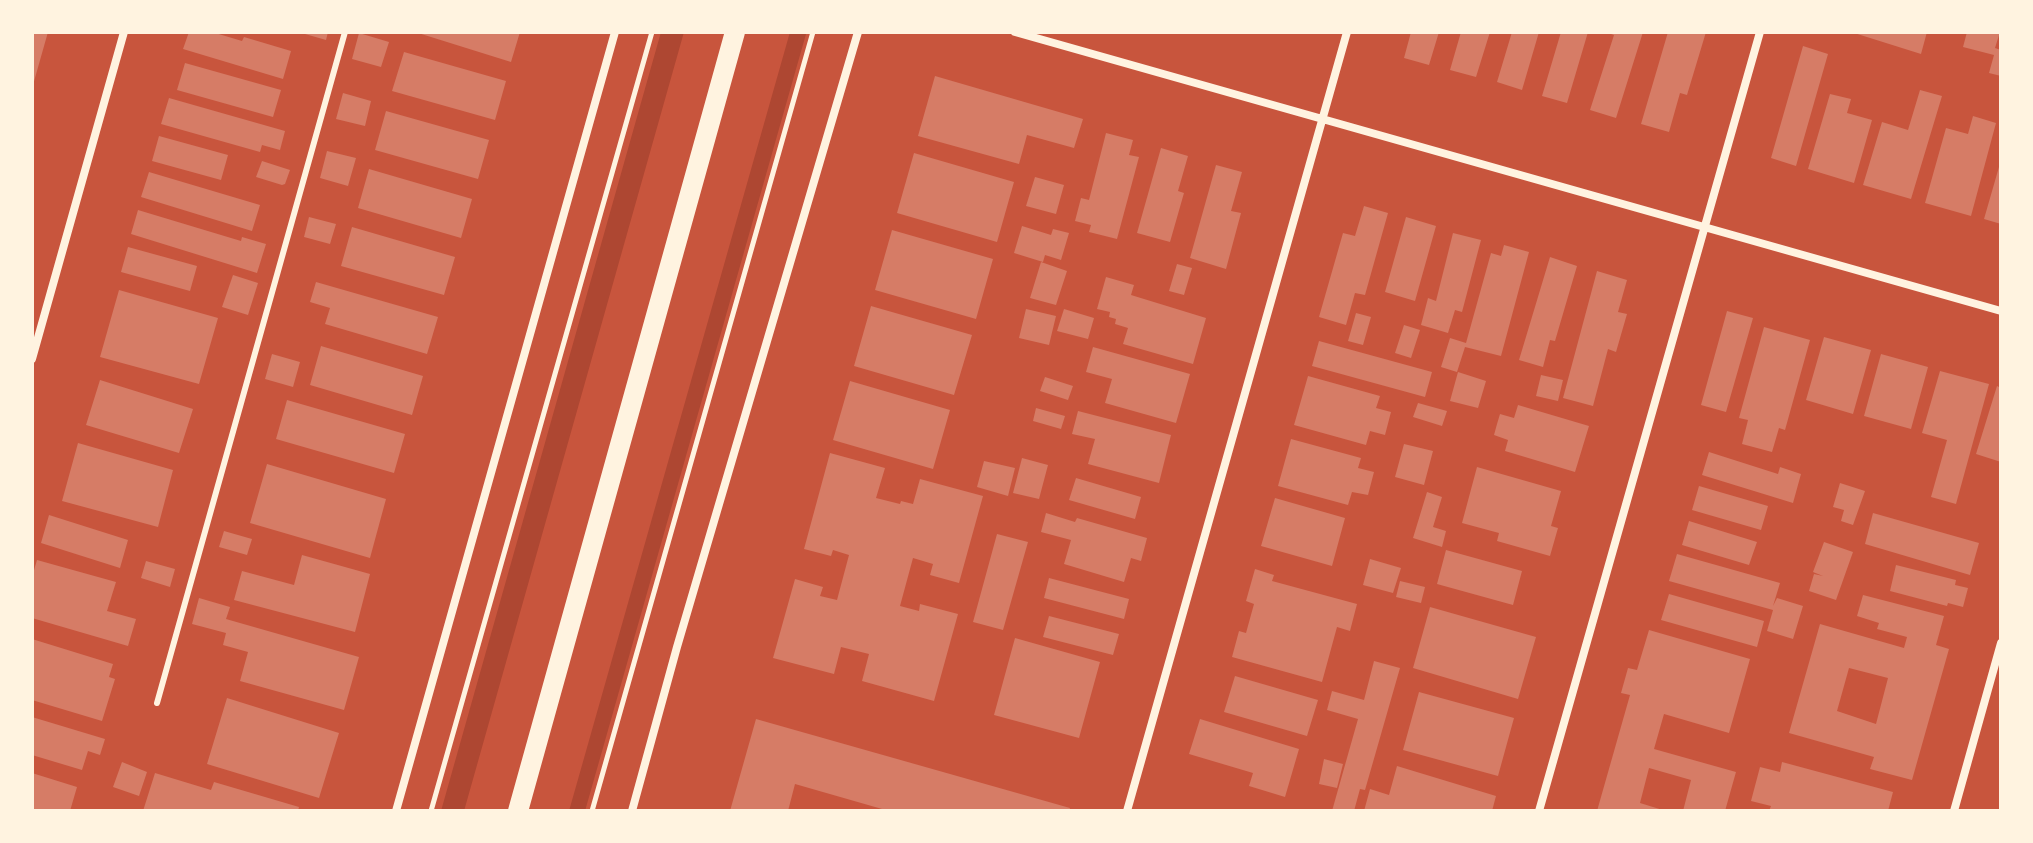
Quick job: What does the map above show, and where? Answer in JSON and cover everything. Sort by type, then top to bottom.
[{"type":"main road","points":[[518,811],[735,32]]},
{"type":"street","points":[[32,359],[124,32]]},
{"type":"street","points":[[396,811],[615,32]]},
{"type":"street","points":[[632,811],[677,647],[858,32]]},
{"type":"street","points":[[1015,32],[2001,311]]},
{"type":"street","points":[[1127,811],[1347,32]]},
{"type":"street","points":[[1539,811],[1760,32]]},
{"type":"street","points":[[1954,811],[2001,643]]},
{"type":"lane","points":[[157,703],[345,32]]},
{"type":"path","points":[[431,811],[652,32]]},
{"type":"path","points":[[592,811],[813,32]]},
{"type":"shaded area","points":[[661,32],[684,32],[464,811],[441,811]]},
{"type":"shaded area","points":[[790,32],[806,34],[585,811],[569,811]]},
{"type":"building","points":[[32,32],[48,32],[33,85],[32,85]]},
{"type":"building","points":[[189,32],[212,32],[242,41],[244,37],[291,51],[283,79],[183,49]]},
{"type":"building","points":[[298,32],[328,32],[326,40]]},
{"type":"building","points":[[415,32],[520,32],[511,62]]},
{"type":"building","points":[[1411,32],[1439,32],[1429,65],[1404,58]]},
{"type":"building","points":[[1461,32],[1490,32],[1476,77],[1450,70]]},
{"type":"building","points":[[1512,32],[1539,32],[1522,90],[1497,82]]},
{"type":"building","points":[[1561,32],[1588,32],[1567,103],[1542,96]]},
{"type":"building","points":[[1605,32],[1643,32],[1616,118],[1590,110],[1614,35]]},
{"type":"building","points":[[1668,32],[1706,32],[1687,95],[1680,93],[1669,132],[1641,124]]},
{"type":"building","points":[[1851,32],[1927,32],[1921,54]]},
{"type":"building","points":[[1967,32],[2000,32],[1995,48],[2001,50],[2001,76],[1989,73],[1994,55],[1963,47]]},
{"type":"building","points":[[359,33],[389,42],[381,67],[352,59]]},
{"type":"building","points":[[1803,46],[1828,54],[1796,166],[1771,158]]},
{"type":"building","points":[[404,52],[506,81],[495,120],[392,91]]},
{"type":"building","points":[[185,63],[281,90],[273,117],[177,90]]},
{"type":"building","points":[[935,76],[1083,119],[1074,148],[1027,135],[1019,164],[918,136]]},
{"type":"building","points":[[1920,90],[1942,96],[1911,199],[1863,185],[1882,122],[1908,130]]},
{"type":"building","points":[[343,93],[371,101],[365,126],[336,119]]},
{"type":"building","points":[[1830,94],[1851,99],[1847,113],[1872,120],[1854,183],[1808,169]]},
{"type":"building","points":[[169,98],[285,131],[280,150],[262,145],[260,152],[161,124]]},
{"type":"building","points":[[386,111],[489,140],[478,179],[375,150]]},
{"type":"building","points":[[1973,116],[1996,123],[1971,216],[1925,203],[1946,128],[1968,134]]},
{"type":"building","points":[[1106,133],[1133,140],[1129,155],[1139,157],[1117,239],[1089,232],[1091,225],[1075,221],[1081,198],[1089,200]]},
{"type":"building","points":[[159,136],[228,155],[221,180],[152,161]]},
{"type":"building","points":[[1161,148],[1188,156],[1178,191],[1184,193],[1170,242],[1137,233]]},
{"type":"building","points":[[327,151],[356,158],[348,186],[320,178]]},
{"type":"building","points":[[914,153],[1014,182],[997,242],[897,213]]},
{"type":"building","points":[[2001,160],[2001,224],[1984,219]]},
{"type":"building","points":[[262,161],[290,170],[285,184],[256,177]]},
{"type":"building","points":[[1216,165],[1242,172],[1231,211],[1241,213],[1226,269],[1190,258]]},
{"type":"building","points":[[369,169],[472,199],[461,238],[358,208]]},
{"type":"building","points":[[149,172],[260,205],[252,231],[141,197]]},
{"type":"building","points":[[1035,177],[1064,185],[1056,214],[1026,206]]},
{"type":"building","points":[[1364,206],[1388,213],[1365,295],[1355,293],[1346,325],[1319,317],[1343,233],[1355,236]]},
{"type":"building","points":[[138,210],[241,241],[242,237],[266,244],[257,273],[131,234]]},
{"type":"building","points":[[309,217],[336,224],[330,244],[304,237]]},
{"type":"building","points":[[1406,217],[1436,226],[1415,301],[1385,292]]},
{"type":"building","points":[[1022,226],[1051,235],[1053,229],[1069,233],[1061,260],[1045,255],[1043,262],[1014,253]]},
{"type":"building","points":[[352,227],[455,257],[444,295],[341,266]]},
{"type":"building","points":[[892,230],[993,259],[976,319],[875,290]]},
{"type":"building","points":[[1453,233],[1481,240],[1462,312],[1455,310],[1448,333],[1421,325],[1428,298],[1436,301]]},
{"type":"building","points":[[1504,245],[1529,252],[1501,356],[1465,347],[1457,372],[1441,367],[1450,338],[1466,343],[1491,253],[1501,256]]},
{"type":"building","points":[[128,247],[197,266],[190,291],[121,272]]},
{"type":"building","points":[[1550,257],[1577,266],[1555,341],[1550,340],[1543,367],[1519,360]]},
{"type":"building","points":[[1041,262],[1067,271],[1056,305],[1030,298]]},
{"type":"building","points":[[1177,264],[1192,268],[1184,295],[1169,291]]},
{"type":"building","points":[[1597,271],[1627,280],[1618,312],[1627,314],[1616,352],[1608,349],[1593,406],[1563,398]]},
{"type":"building","points":[[233,275],[258,283],[248,315],[222,307]]},
{"type":"building","points":[[1106,277],[1134,285],[1131,295],[1206,318],[1193,364],[1123,344],[1128,328],[1115,324],[1116,319],[1109,317],[1110,312],[1097,309]]},
{"type":"building","points":[[316,282],[438,317],[427,354],[325,324],[330,308],[310,302]]},
{"type":"building","points":[[119,290],[218,318],[199,384],[100,357]]},
{"type":"building","points":[[871,306],[972,335],[954,395],[854,366]]},
{"type":"building","points":[[1026,309],[1056,316],[1049,345],[1019,338]]},
{"type":"building","points":[[1064,309],[1094,318],[1088,339],[1057,331]]},
{"type":"building","points":[[1727,311],[1753,318],[1726,412],[1701,405]]},
{"type":"building","points":[[1356,313],[1371,317],[1363,345],[1348,341]]},
{"type":"building","points":[[1404,325],[1420,330],[1411,358],[1395,353]]},
{"type":"building","points":[[1764,327],[1810,340],[1785,430],[1779,428],[1772,452],[1742,444],[1748,420],[1739,418]]},
{"type":"building","points":[[1824,337],[1871,350],[1853,414],[1806,400]]},
{"type":"building","points":[[1319,341],[1432,372],[1425,397],[1312,366]]},
{"type":"building","points":[[321,346],[423,376],[412,415],[310,385]]},
{"type":"building","points":[[1093,347],[1190,374],[1176,423],[1105,403],[1112,379],[1086,372]]},
{"type":"building","points":[[272,354],[300,362],[293,387],[265,379]]},
{"type":"building","points":[[1881,354],[1928,367],[1911,429],[1864,416]]},
{"type":"building","points":[[1940,371],[1989,384],[1956,504],[1931,497],[1947,440],[1922,433]]},
{"type":"building","points":[[1458,372],[1486,381],[1478,408],[1450,401]]},
{"type":"building","points":[[1541,375],[1563,380],[1558,401],[1536,396]]},
{"type":"building","points":[[1308,376],[1380,396],[1376,408],[1391,412],[1385,435],[1370,431],[1366,445],[1294,425]]},
{"type":"building","points":[[1045,377],[1073,386],[1068,400],[1040,391]]},
{"type":"building","points":[[100,380],[193,409],[179,453],[86,425]]},
{"type":"building","points":[[850,381],[950,410],[933,469],[833,440]]},
{"type":"building","points":[[1997,386],[2001,388],[2001,462],[1976,454]]},
{"type":"building","points":[[287,400],[405,434],[394,473],[276,439]]},
{"type":"building","points":[[1418,403],[1447,411],[1442,426],[1413,417]]},
{"type":"building","points":[[1518,405],[1589,426],[1575,472],[1505,451],[1508,440],[1494,435],[1497,424],[1500,414],[1514,418]]},
{"type":"building","points":[[1036,408],[1065,416],[1061,429],[1033,421]]},
{"type":"building","points":[[1078,411],[1171,435],[1159,483],[1088,464],[1095,439],[1072,434]]},
{"type":"building","points":[[1291,439],[1361,458],[1358,468],[1374,472],[1368,495],[1352,492],[1348,505],[1278,486]]},
{"type":"building","points":[[78,443],[173,470],[158,527],[62,501]]},
{"type":"building","points":[[1404,444],[1433,451],[1424,485],[1395,477]]},
{"type":"building","points":[[1709,452],[1778,474],[1780,467],[1801,474],[1793,503],[1702,475]]},
{"type":"building","points":[[830,453],[885,468],[876,498],[913,504],[920,479],[983,496],[959,583],[930,575],[933,564],[913,558],[900,606],[919,611],[920,604],[958,614],[934,701],[862,681],[869,654],[841,647],[834,674],[773,658],[795,579],[823,587],[820,596],[837,600],[849,555],[833,550],[831,556],[804,549]]},
{"type":"building","points":[[1022,458],[1048,465],[1039,499],[1013,493]]},
{"type":"building","points":[[984,461],[1015,468],[1008,496],[977,487]]},
{"type":"building","points":[[267,464],[386,499],[370,558],[250,523]]},
{"type":"building","points":[[1477,467],[1561,491],[1551,526],[1558,528],[1550,556],[1497,541],[1499,533],[1462,523]]},
{"type":"building","points":[[1076,478],[1141,497],[1135,519],[1069,500]]},
{"type":"building","points":[[1840,483],[1865,491],[1853,525],[1841,521],[1844,510],[1833,507]]},
{"type":"building","points":[[1699,486],[1768,506],[1761,530],[1692,510]]},
{"type":"building","points":[[1427,492],[1442,497],[1433,527],[1446,531],[1442,547],[1413,538]]},
{"type":"building","points":[[1275,498],[1345,518],[1332,566],[1261,546]]},
{"type":"building","points":[[1046,513],[1075,522],[1077,518],[1147,538],[1141,561],[1131,558],[1124,582],[1064,564],[1071,540],[1041,532]]},
{"type":"building","points":[[1873,513],[1979,543],[1970,575],[1865,544]]},
{"type":"building","points":[[49,515],[128,540],[120,568],[41,543]]},
{"type":"building","points":[[1689,521],[1757,542],[1749,565],[1682,545]]},
{"type":"building","points":[[224,531],[252,539],[247,555],[219,547]]},
{"type":"building","points":[[997,534],[1028,542],[1003,630],[973,622]]},
{"type":"building","points":[[1824,542],[1853,552],[1836,600],[1809,591],[1814,574],[1823,576],[1813,572]]},
{"type":"building","points":[[1446,550],[1522,571],[1513,605],[1437,584]]},
{"type":"building","points":[[1677,554],[1780,583],[1773,606],[1777,598],[1803,606],[1793,639],[1767,631],[1773,610],[1669,581]]},
{"type":"building","points":[[302,555],[370,574],[355,632],[234,600],[242,571],[294,585]]},
{"type":"building","points":[[1370,559],[1401,568],[1393,593],[1363,585]]},
{"type":"building","points":[[37,560],[116,582],[107,611],[136,619],[128,646],[32,618],[32,577]]},
{"type":"building","points":[[146,561],[175,569],[170,587],[141,578]]},
{"type":"building","points":[[1896,565],[1956,580],[1955,585],[1968,588],[1963,607],[1948,603],[1947,606],[1890,591]]},
{"type":"building","points":[[1255,569],[1274,575],[1272,581],[1357,604],[1350,631],[1337,627],[1322,682],[1232,657],[1239,631],[1246,633],[1254,604],[1246,601]]},
{"type":"building","points":[[1049,578],[1129,599],[1124,619],[1044,598]]},
{"type":"building","points":[[1400,581],[1425,587],[1421,603],[1396,597]]},
{"type":"building","points":[[1669,594],[1764,621],[1757,647],[1661,620]]},
{"type":"building","points":[[1863,595],[1944,616],[1936,645],[1949,649],[1912,780],[1870,769],[1874,757],[1789,733],[1820,624],[1904,648],[1907,637],[1877,629],[1879,623],[1857,616]],"holes":[[[1849,668],[1888,678],[1876,724],[1837,711]]]},
{"type":"building","points":[[199,598],[230,607],[226,619],[359,657],[344,710],[240,681],[248,652],[223,645],[226,633],[192,624]]},
{"type":"building","points":[[1430,607],[1536,637],[1518,699],[1413,668]]},
{"type":"building","points":[[1049,616],[1119,634],[1113,655],[1043,637]]},
{"type":"building","points":[[1649,630],[1750,659],[1729,733],[1664,714],[1654,749],[1736,772],[1725,811],[1683,811],[1691,780],[1649,768],[1640,803],[1666,811],[1597,811],[1630,695],[1621,693],[1628,668],[1637,670]]},
{"type":"building","points":[[1015,638],[1100,662],[1079,738],[994,715]]},
{"type":"building","points":[[32,639],[113,664],[109,677],[115,679],[102,721],[32,700]]},
{"type":"building","points":[[1374,661],[1400,668],[1365,790],[1360,789],[1354,811],[1332,811],[1358,719],[1327,710],[1332,691],[1364,700]]},
{"type":"building","points":[[1235,676],[1318,700],[1307,736],[1224,712]]},
{"type":"building","points":[[1419,692],[1514,718],[1498,776],[1403,750]]},
{"type":"building","points":[[227,698],[339,733],[319,798],[207,764]]},
{"type":"building","points":[[32,717],[105,739],[100,755],[88,751],[82,770],[32,755]]},
{"type":"building","points":[[756,719],[1070,808],[1069,811],[889,811],[795,784],[788,811],[730,811]]},
{"type":"building","points":[[1200,719],[1299,749],[1285,797],[1249,786],[1253,773],[1189,754]]},
{"type":"building","points":[[1324,759],[1343,764],[1337,788],[1319,784]]},
{"type":"building","points":[[122,762],[147,772],[139,796],[113,787]]},
{"type":"building","points":[[1782,762],[1893,792],[1888,811],[1769,811],[1771,806],[1751,801],[1760,767],[1780,772]]},
{"type":"building","points":[[1397,766],[1496,796],[1492,811],[1364,811],[1370,789],[1389,795]]},
{"type":"building","points":[[32,773],[77,787],[70,811],[32,811]]},
{"type":"building","points":[[155,773],[211,790],[214,782],[299,807],[298,811],[143,811]]}]
